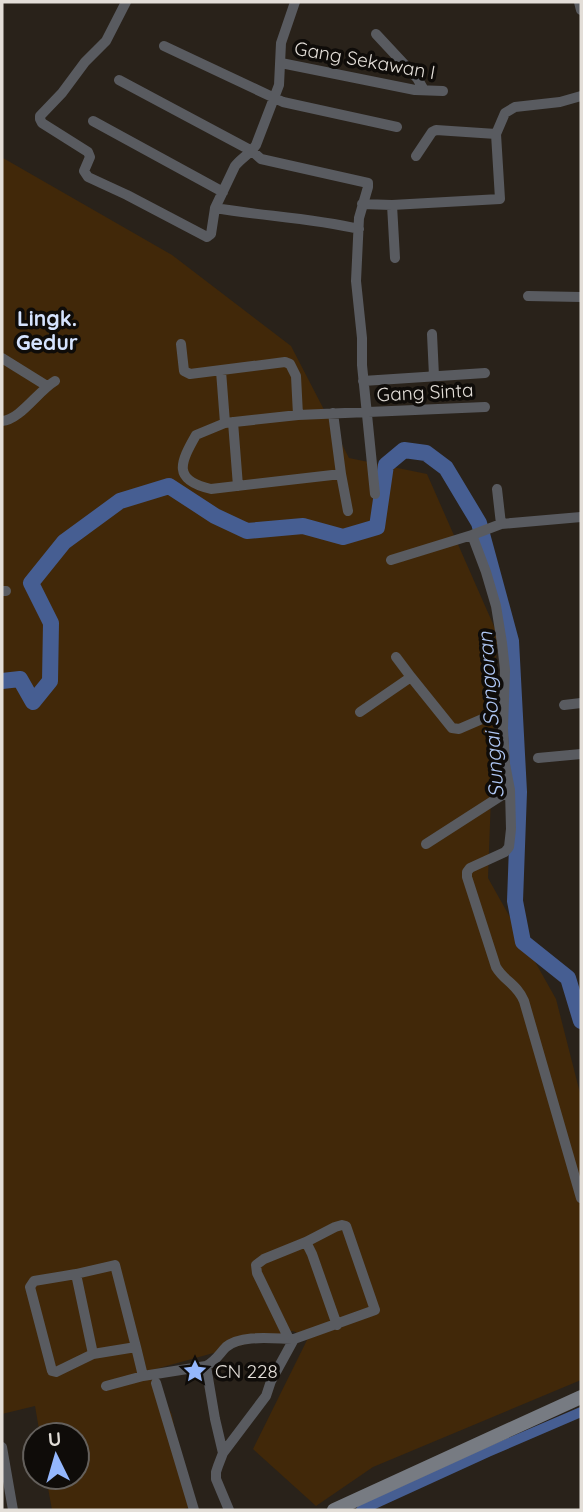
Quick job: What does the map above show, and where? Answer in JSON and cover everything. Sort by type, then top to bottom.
[{"type":"street","points":[[127,2],[106,41],[85,62],[40,119],[42,124],[88,152],[85,171],[88,177],[202,236],[211,234],[215,208],[235,166],[252,151],[275,97],[279,85],[281,43],[295,2]]},
{"type":"street","points":[[579,2],[581,10]]},
{"type":"street","points":[[376,34],[417,78],[424,90]]},
{"type":"street","points":[[164,46],[289,104],[397,127]]},
{"type":"street","name":"Gang Sekawan I","points":[[281,63],[415,90],[443,91]]},
{"type":"street","points":[[119,80],[252,151],[261,159],[368,183],[362,204],[356,281],[375,494]]},
{"type":"street","points":[[362,204],[498,200],[501,198],[501,187],[496,135],[503,117],[515,107],[559,102],[581,96]]},
{"type":"street","points":[[93,121],[223,192]]},
{"type":"street","points":[[416,156],[431,133],[436,130],[496,135]]},
{"type":"street","points":[[392,205],[395,258]]},
{"type":"street","points":[[215,208],[359,229]]},
{"type":"street","points":[[528,296],[581,297]]},
{"type":"street","points":[[432,334],[434,376]]},
{"type":"street","points":[[181,344],[186,373],[285,362],[290,364],[296,376],[298,415]]},
{"type":"street","points":[[2,358],[51,383],[13,418],[2,421]]},
{"type":"street","points":[[221,371],[238,486],[341,474]]},
{"type":"street","points":[[363,381],[485,373]]},
{"type":"street","name":"Gang Sinta","points":[[238,486],[211,489],[200,487],[187,479],[182,462],[195,435],[229,423],[298,415],[485,407]]},
{"type":"street","points":[[333,413],[348,511]]},
{"type":"street","points":[[497,489],[497,526]]},
{"type":"street","points":[[391,559],[497,526],[581,517]]},
{"type":"street","points":[[475,534],[499,625],[505,670],[505,764],[510,790],[511,829],[509,847],[505,852],[470,867],[467,877],[496,967],[518,989],[524,1001],[581,1198]]},
{"type":"street","points":[[396,657],[449,727],[459,729],[503,710]]},
{"type":"street","points":[[360,712],[411,677]]},
{"type":"street","points":[[564,705],[581,703]]},
{"type":"street","points":[[538,758],[581,754]]},
{"type":"street","points":[[426,844],[510,790]]},
{"type":"street","points":[[106,1386],[143,1376],[206,1366],[234,1343],[261,1338],[291,1339],[337,1325],[375,1309],[346,1226],[324,1232],[256,1265],[257,1273],[291,1339]]},
{"type":"street","points":[[306,1242],[337,1325]]},
{"type":"street","points":[[136,1347],[93,1354],[56,1372],[51,1371],[30,1287],[34,1281],[115,1265],[136,1347],[143,1376]]},
{"type":"street","points":[[76,1274],[93,1354]]},
{"type":"street","points":[[229,1510],[216,1479],[216,1472],[223,1453],[266,1396],[291,1339]]},
{"type":"street","points":[[206,1366],[223,1453]]},
{"type":"street","points":[[156,1382],[194,1510]]},
{"type":"street","points":[[334,1510],[581,1397]]},
{"type":"street","points":[[2,1450],[6,1498],[13,1510]]},
{"type":"shaded area","points":[[2,159],[172,255],[291,346],[349,458],[427,474],[497,633],[488,878],[556,999],[581,1097],[581,1380],[373,1467],[316,1506],[253,1449],[308,1338],[293,1331],[152,1370],[172,1415],[190,1507],[181,1510],[52,1510],[49,1491],[91,1491],[91,1421],[38,1421],[35,1406],[2,1414]]},
{"type":"waterway","name":"Sungai Songoran","points":[[2,681],[20,679],[33,702],[50,681],[51,623],[31,583],[64,542],[120,501],[169,486],[215,516],[247,531],[303,526],[343,537],[377,527],[386,465],[404,450],[426,453],[446,468],[479,523],[511,641],[519,792],[515,901],[523,942],[568,978],[581,1021]]},
{"type":"waterway","points":[[361,1510],[581,1412]]},
{"type":"place","name":"CN 228","points":[[195,1371]]},
{"type":"district","name":"Lingk. Gedur","points":[[47,331]]}]
